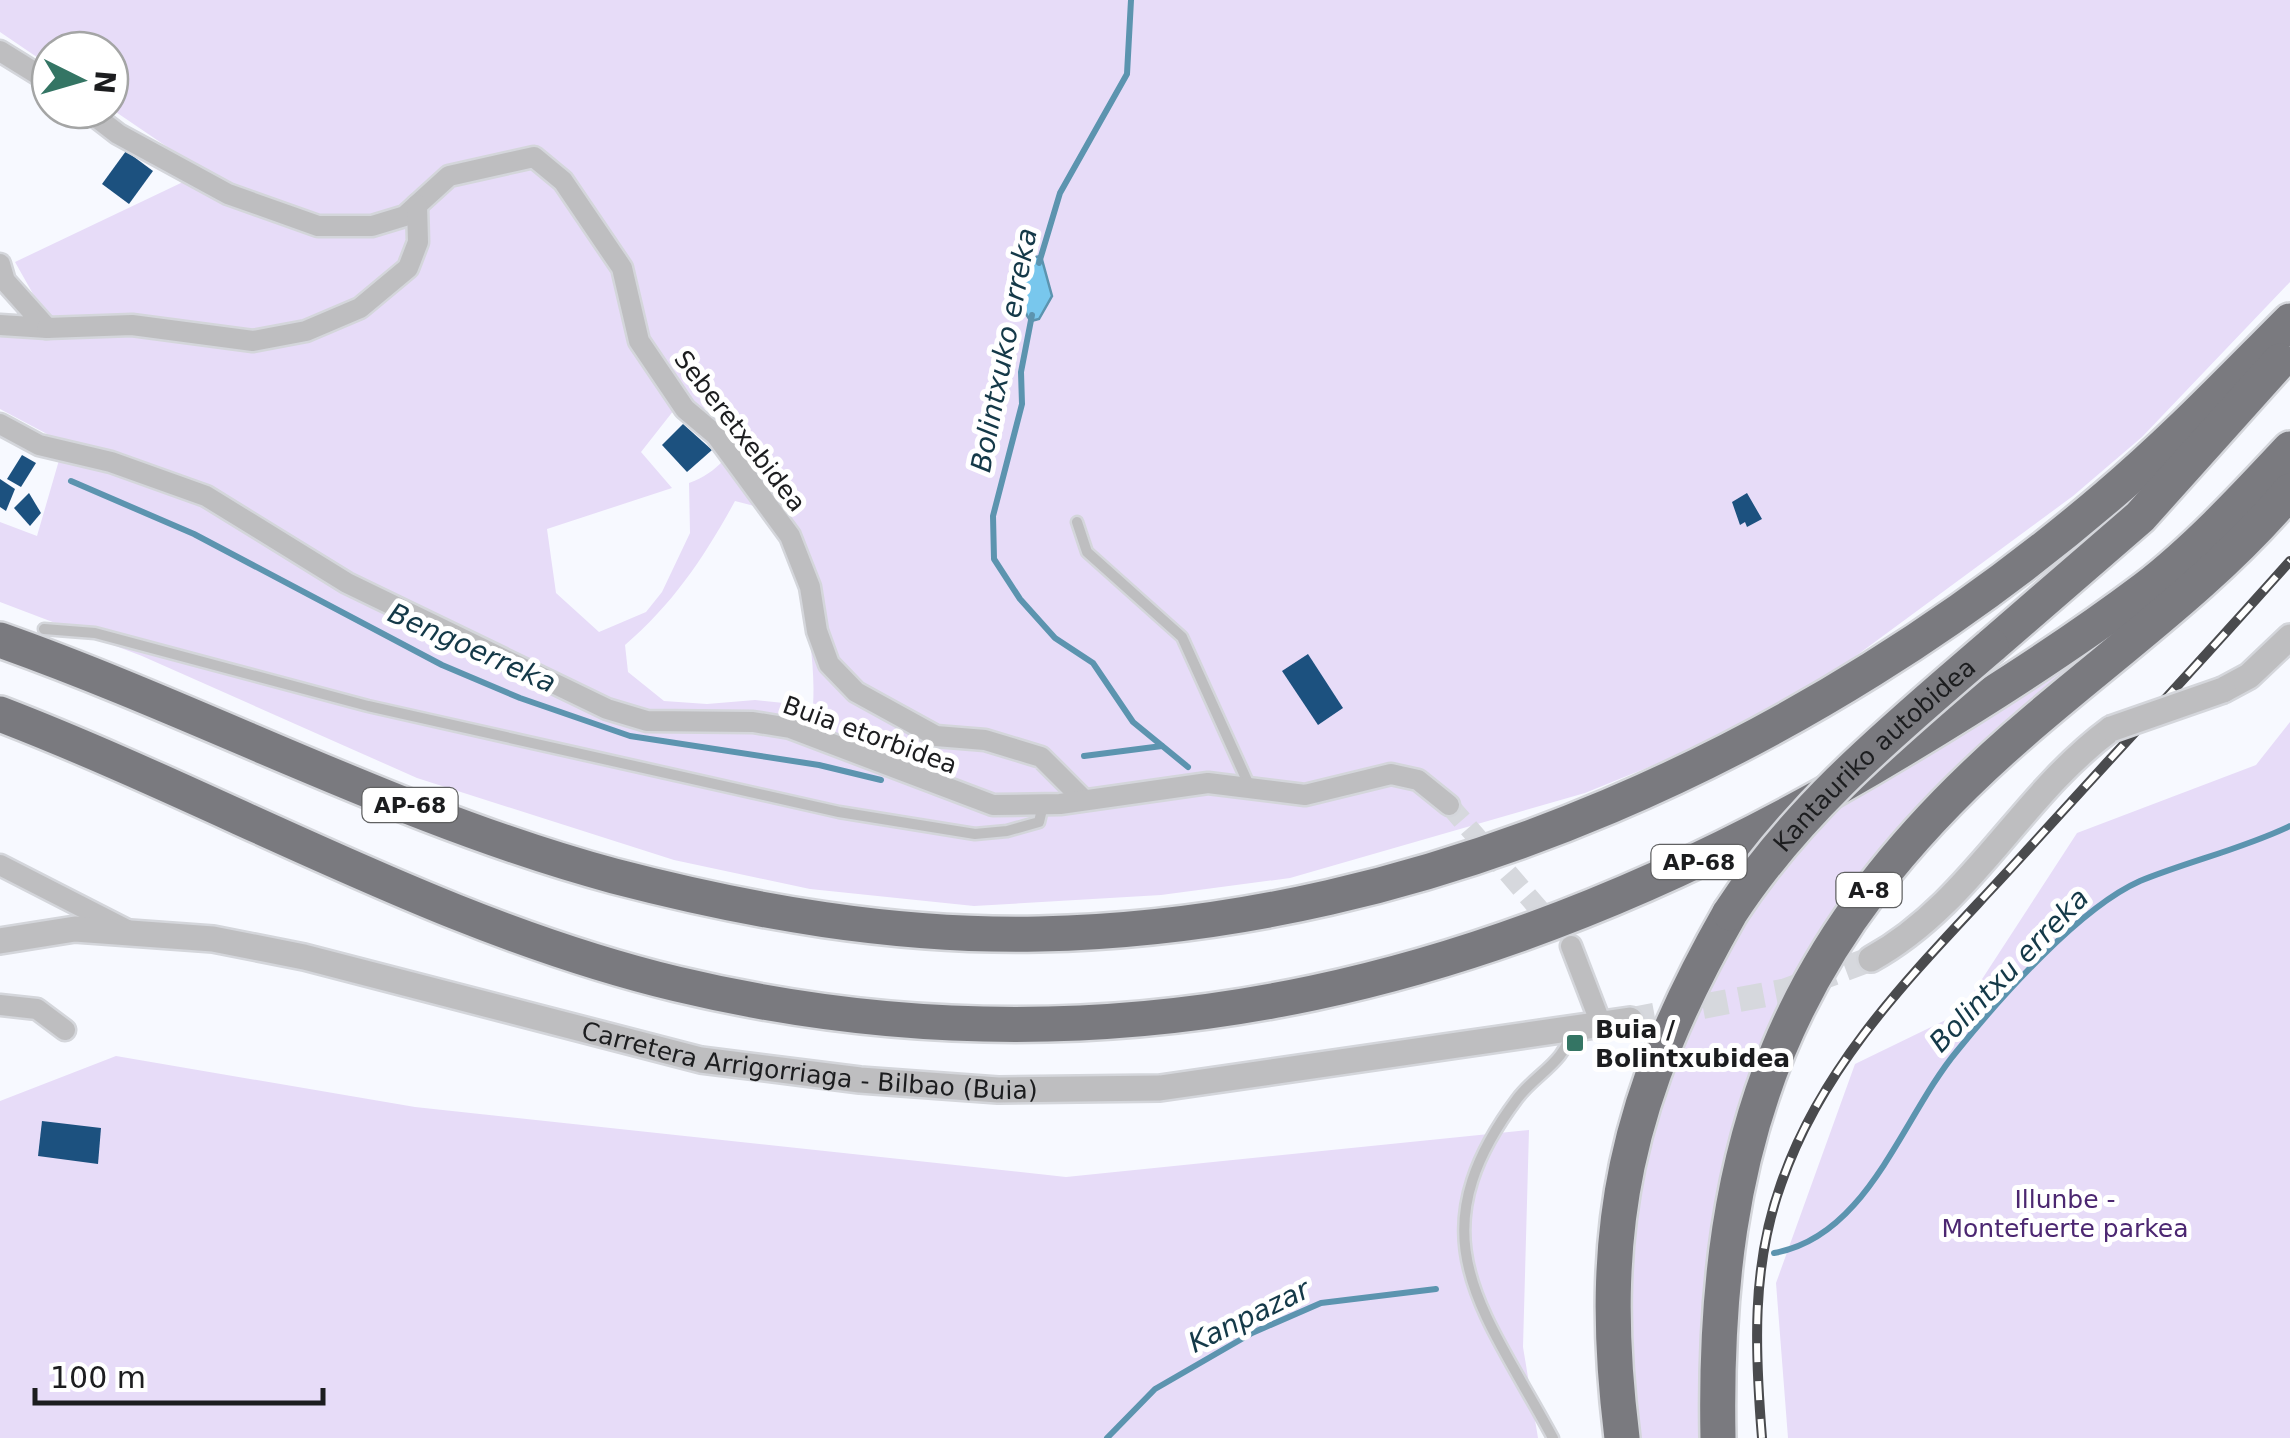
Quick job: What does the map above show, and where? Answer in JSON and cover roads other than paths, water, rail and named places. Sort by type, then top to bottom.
[{"type":"highway","name":"AP-68","points":[[0,640],[464,827],[610,875],[706,898],[835,922],[980,933],[1078,932],[1208,920],[1307,902],[1472,856],[1651,786],[1810,706],[1949,617],[2110,495],[2290,321]]},
{"type":"highway","name":"Kantauriko autobidea","points":[[1622,1438],[1612,1330],[1615,1239],[1628,1151],[1670,1025],[1730,914],[1788,834],[1826,794],[2140,517],[2290,348]]},
{"type":"highway","name":"AP-68","points":[[0,714],[429,901],[546,945],[674,984],[758,1002],[925,1022],[1026,1024],[1194,1015],[1386,979],[1497,945],[1609,903],[1794,815],[1957,716],[2149,586],[2290,449]]},
{"type":"highway","name":"A-8","points":[[1718,1438],[1719,1308],[1734,1188],[1767,1071],[1794,1006],[1831,944],[1884,868],[1944,804],[2164,613],[2290,491]]},
{"type":"street","points":[[0,51],[30,70]]},
{"type":"street","name":"Seberetxebidea","points":[[113,130],[228,194],[318,226],[372,226],[405,216],[449,176],[534,157],[563,180],[622,268],[639,341],[686,409],[716,434],[790,536],[810,586],[817,630],[829,664],[856,692],[936,736],[985,740],[1040,757],[1084,800]]},
{"type":"street","points":[[0,326],[132,325],[253,340],[306,331],[360,308],[408,268],[418,242],[418,206]]},
{"type":"street","points":[[0,264],[6,281],[47,328]]},
{"type":"street","name":"Buia etorbidea","points":[[0,424],[40,445],[111,462],[206,496],[347,583],[607,709],[647,721],[753,722],[790,728],[993,805],[1043,806],[1208,782],[1305,795],[1368,776],[1390,774],[1418,780],[1449,805]]},
{"type":"street","points":[[1872,959],[1932,916],[2067,766],[2111,730],[2224,690],[2249,676],[2290,638]]},
{"type":"street","points":[[0,864],[45,891],[128,930]]},
{"type":"street","points":[[45,891],[52,908],[54,932]]},
{"type":"street","name":"Carretera Arrigorriaga - Bilbao (Buia)","points":[[0,941],[54,932],[128,930],[213,939],[304,956],[701,1060],[860,1080],[998,1090],[1160,1088],[1630,1020]]},
{"type":"street","points":[[1571,946],[1600,1024]]},
{"type":"street","points":[[0,1005],[37,1009],[65,1030]]},
{"type":"lane","points":[[1077,522],[1088,552],[1182,637],[1249,785]]},
{"type":"lane","points":[[44,629],[95,633],[368,706],[839,812],[975,834],[1007,832],[1039,822],[1043,806]]},
{"type":"lane","points":[[1552,1438],[1469,1281],[1462,1245],[1462,1210],[1476,1167],[1518,1097],[1568,1049],[1572,1028]]},
{"type":"water","points":[[1041,256],[1052,296],[1039,319],[1031,321],[1024,307],[1024,281],[1030,258]]},
{"type":"waterway","name":"Bolintxuko erreka","points":[[1039,263],[1060,193],[1127,74],[1131,0]]},
{"type":"waterway","name":"Bolintxuko erreka","points":[[1032,315],[1021,372],[1022,404],[993,516],[994,559],[1020,599],[1055,638],[1093,663],[1133,722],[1188,767]]},
{"type":"waterway","name":"Bengoerreka","points":[[71,481],[194,534],[442,665],[520,698],[630,736],[819,765],[881,780]]},
{"type":"waterway","name":"Bengoerreka","points":[[1084,756],[1162,746]]},
{"type":"waterway","name":"Bolintxu erreka","points":[[1774,1253],[1807,1242],[1835,1224],[1859,1199],[1957,1051],[2018,981],[2092,911],[2140,881],[2290,826]]},
{"type":"waterway","name":"Kanpazar","points":[[1107,1438],[1155,1389],[1252,1333],[1321,1303],[1436,1289]]},
{"type":"tunnel","points":[[1449,805],[1571,946]]},
{"type":"tunnel","points":[[1630,1020],[1785,991],[1871,959]]},
{"type":"railway","points":[[1762,1438],[1757,1342],[1764,1247],[1781,1184],[1800,1136],[1825,1092],[1852,1050],[1916,971],[2290,561]]},
{"type":"place","name":"Buia / Bolintxubidea","points":[[1575,1043]]},
{"type":"park label","name":"Illunbe - Montefuerte parkea","points":[[2065,1214]]}]
